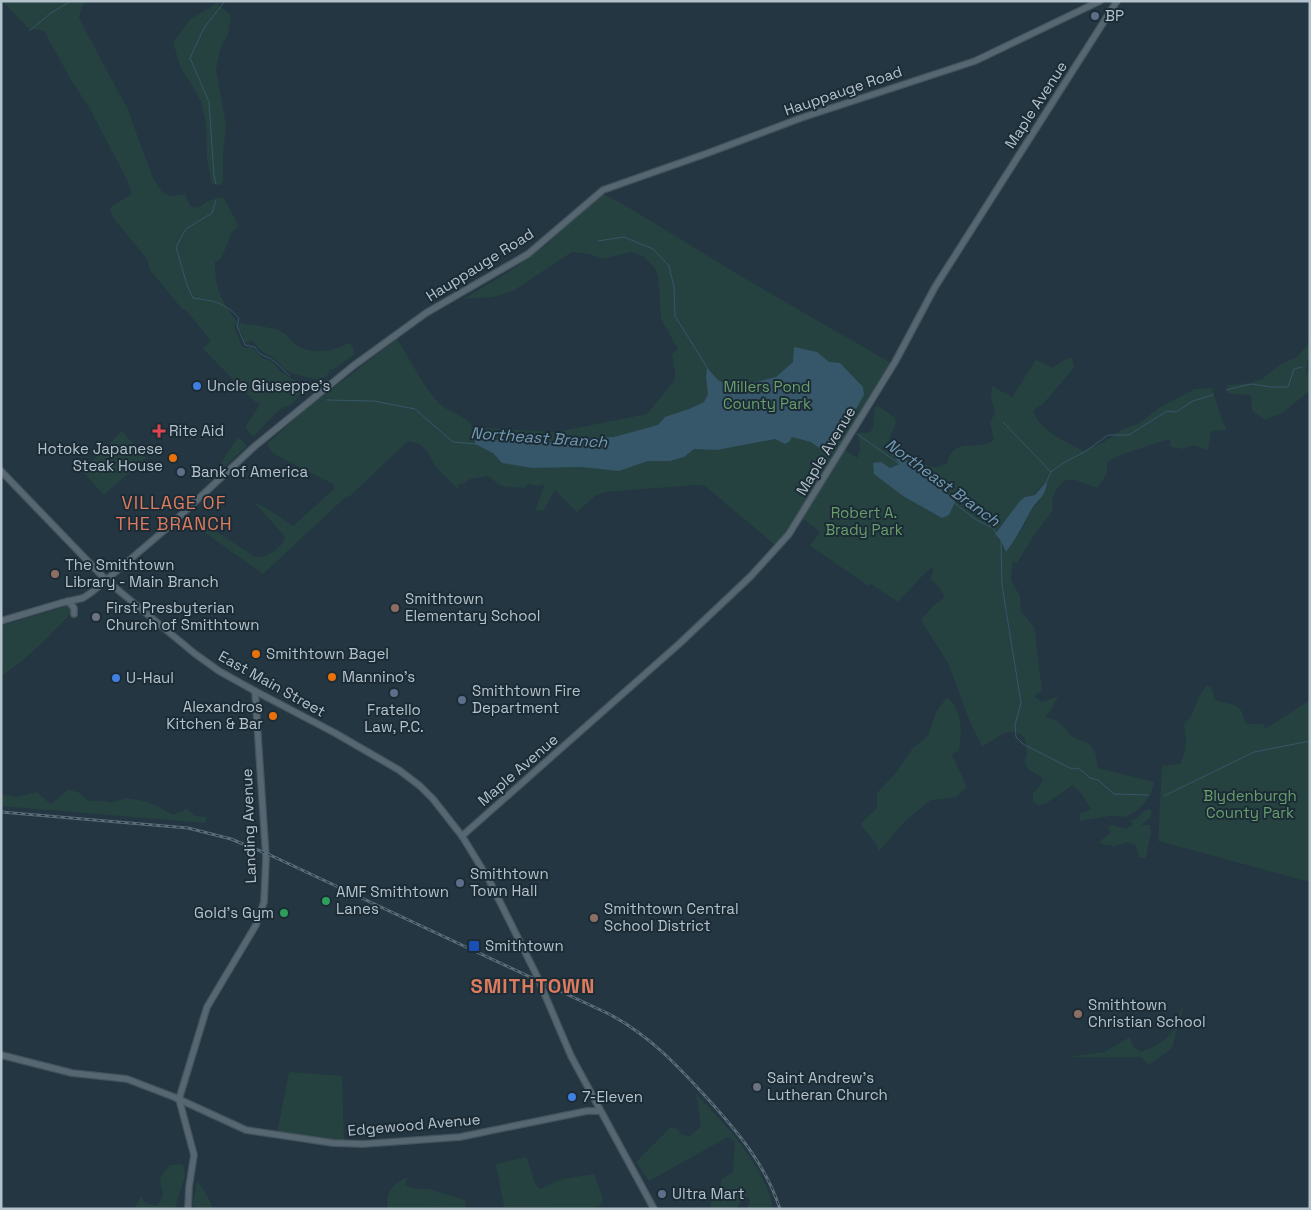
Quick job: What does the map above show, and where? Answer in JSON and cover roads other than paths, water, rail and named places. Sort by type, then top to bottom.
[{"type":"main road","name":"Hauppauge Road","points":[[68,602],[83,598],[106,580],[167,528],[255,446],[353,366],[426,313],[528,254],[603,190],[801,118],[975,61],[1100,1]]},
{"type":"main road","name":"Maple Avenue","points":[[462,836],[679,644],[751,576],[789,534],[896,362],[935,287],[1117,1]]},
{"type":"main road","name":"East Main Street","points":[[1,471],[106,580],[194,653],[219,671],[335,733],[399,770],[433,798],[462,836],[498,896],[542,988],[569,1052],[654,1209]]},
{"type":"main road","points":[[1,622],[68,602],[74,608],[74,614]]},
{"type":"main road","name":"Landing Avenue","points":[[179,1099],[207,1008],[256,924],[264,902],[266,858],[255,691]]},
{"type":"main road","name":"Edgewood Avenue","points":[[1,1055],[64,1072],[127,1079],[179,1099],[246,1130],[307,1141],[371,1144],[460,1137],[582,1112],[600,1111]]},
{"type":"main road","points":[[179,1099],[194,1156],[188,1209]]},
{"type":"water","points":[[794,347],[817,352],[829,362],[840,363],[863,387],[864,395],[856,409],[844,419],[830,444],[822,450],[811,442],[792,437],[785,444],[775,439],[717,450],[694,449],[684,457],[670,461],[648,461],[619,471],[581,467],[532,468],[502,463],[493,453],[475,444],[475,439],[487,441],[506,439],[525,443],[553,442],[562,444],[590,438],[614,437],[658,425],[665,417],[704,402],[708,394],[707,368],[718,380],[733,388],[776,377],[793,362]]},
{"type":"water","points":[[896,450],[917,471],[955,502],[949,515],[942,518],[903,496],[874,474],[873,463],[881,462],[890,468],[900,464],[890,452]]},
{"type":"water","points":[[1047,481],[1045,491],[1032,508],[1019,533],[1006,552],[995,534],[1020,501],[1025,497],[1035,495]]},
{"type":"waterway","points":[[29,31],[51,13],[71,1]]},
{"type":"waterway","name":"Northeast Branch","points":[[216,184],[209,102],[190,58],[204,28],[225,1]]},
{"type":"waterway","name":"Northeast Branch","points":[[216,200],[212,213],[186,229],[176,247],[187,285],[193,298],[218,303],[234,313],[239,318],[237,326],[245,345],[255,347],[259,353],[274,361],[289,375]]},
{"type":"waterway","points":[[598,241],[624,237],[653,249],[669,266],[674,287],[675,316],[708,369]]},
{"type":"waterway","points":[[1226,390],[1251,384],[1288,387],[1294,369],[1302,367]]},
{"type":"waterway","points":[[1051,472],[1108,435],[1129,435],[1167,411],[1176,412],[1193,401],[1213,395]]},
{"type":"waterway","name":"Northeast Branch","points":[[327,400],[374,401],[415,409],[453,442],[476,444]]},
{"type":"waterway","points":[[1003,422],[1051,472],[1046,483]]},
{"type":"waterway","name":"Northeast Branch","points":[[857,434],[901,465]]},
{"type":"waterway","name":"Northeast Branch","points":[[953,502],[975,519],[993,528],[996,533]]},
{"type":"waterway","name":"Northeast Branch","points":[[1001,541],[1002,585],[1021,703],[1015,725],[1016,737],[1023,744],[1072,769],[1078,768],[1090,778],[1098,780],[1114,794],[1148,795]]},
{"type":"waterway","name":"Northeast Branch","points":[[1164,796],[1254,752],[1310,741]]},
{"type":"railway","points":[[1,812],[188,828],[231,839],[270,855],[609,1014],[650,1041],[685,1074],[718,1110],[759,1163],[780,1209]]},
{"type":"place","name":"BP","points":[[1095,16]]},
{"type":"place","name":"Uncle Giuseppe's","points":[[197,386]]},
{"type":"place","name":"Rite Aid","points":[[159,431]]},
{"type":"place","name":"Hotoke Japanese Steak House","points":[[173,458]]},
{"type":"place","name":"Bank of America","points":[[181,472]]},
{"type":"place","name":"The Smithtown Library - Main Branch","points":[[55,574]]},
{"type":"place","name":"Smithtown Elementary School","points":[[395,608]]},
{"type":"place","name":"First Presbyterian Church of Smithtown","points":[[96,617]]},
{"type":"place","name":"Smithtown Bagel","points":[[256,654]]},
{"type":"place","name":"Mannino's","points":[[332,677]]},
{"type":"place","name":"U-Haul","points":[[116,678]]},
{"type":"place","name":"Fratello Law, P.C.","points":[[394,693]]},
{"type":"place","name":"Smithtown Fire Department","points":[[462,700]]},
{"type":"place","name":"Alexandros Kitchen & Bar","points":[[273,716]]},
{"type":"place","name":"Smithtown Town Hall","points":[[460,883]]},
{"type":"place","name":"AMF Smithtown Lanes","points":[[326,901]]},
{"type":"place","name":"Gold's Gym","points":[[284,913]]},
{"type":"place","name":"Smithtown Central School District","points":[[594,918]]},
{"type":"place","name":"Smithtown","points":[[474,946]]},
{"type":"place","name":"Smithtown Christian School","points":[[1078,1014]]},
{"type":"place","name":"Saint Andrew's Lutheran Church","points":[[757,1087]]},
{"type":"place","name":"7-Eleven","points":[[572,1097]]},
{"type":"place","name":"Ultra Mart","points":[[662,1194]]},
{"type":"district","name":"VILLAGE OF THE BRANCH","points":[[174,513]]},
{"type":"district","name":"SMITHTOWN","points":[[533,986]]},
{"type":"park label","name":"Millers Pond County Park","points":[[767,396]]},
{"type":"park label","name":"Robert A. Brady Park","points":[[864,522]]},
{"type":"park label","name":"Blydenburgh County Park","points":[[1250,804]]}]
